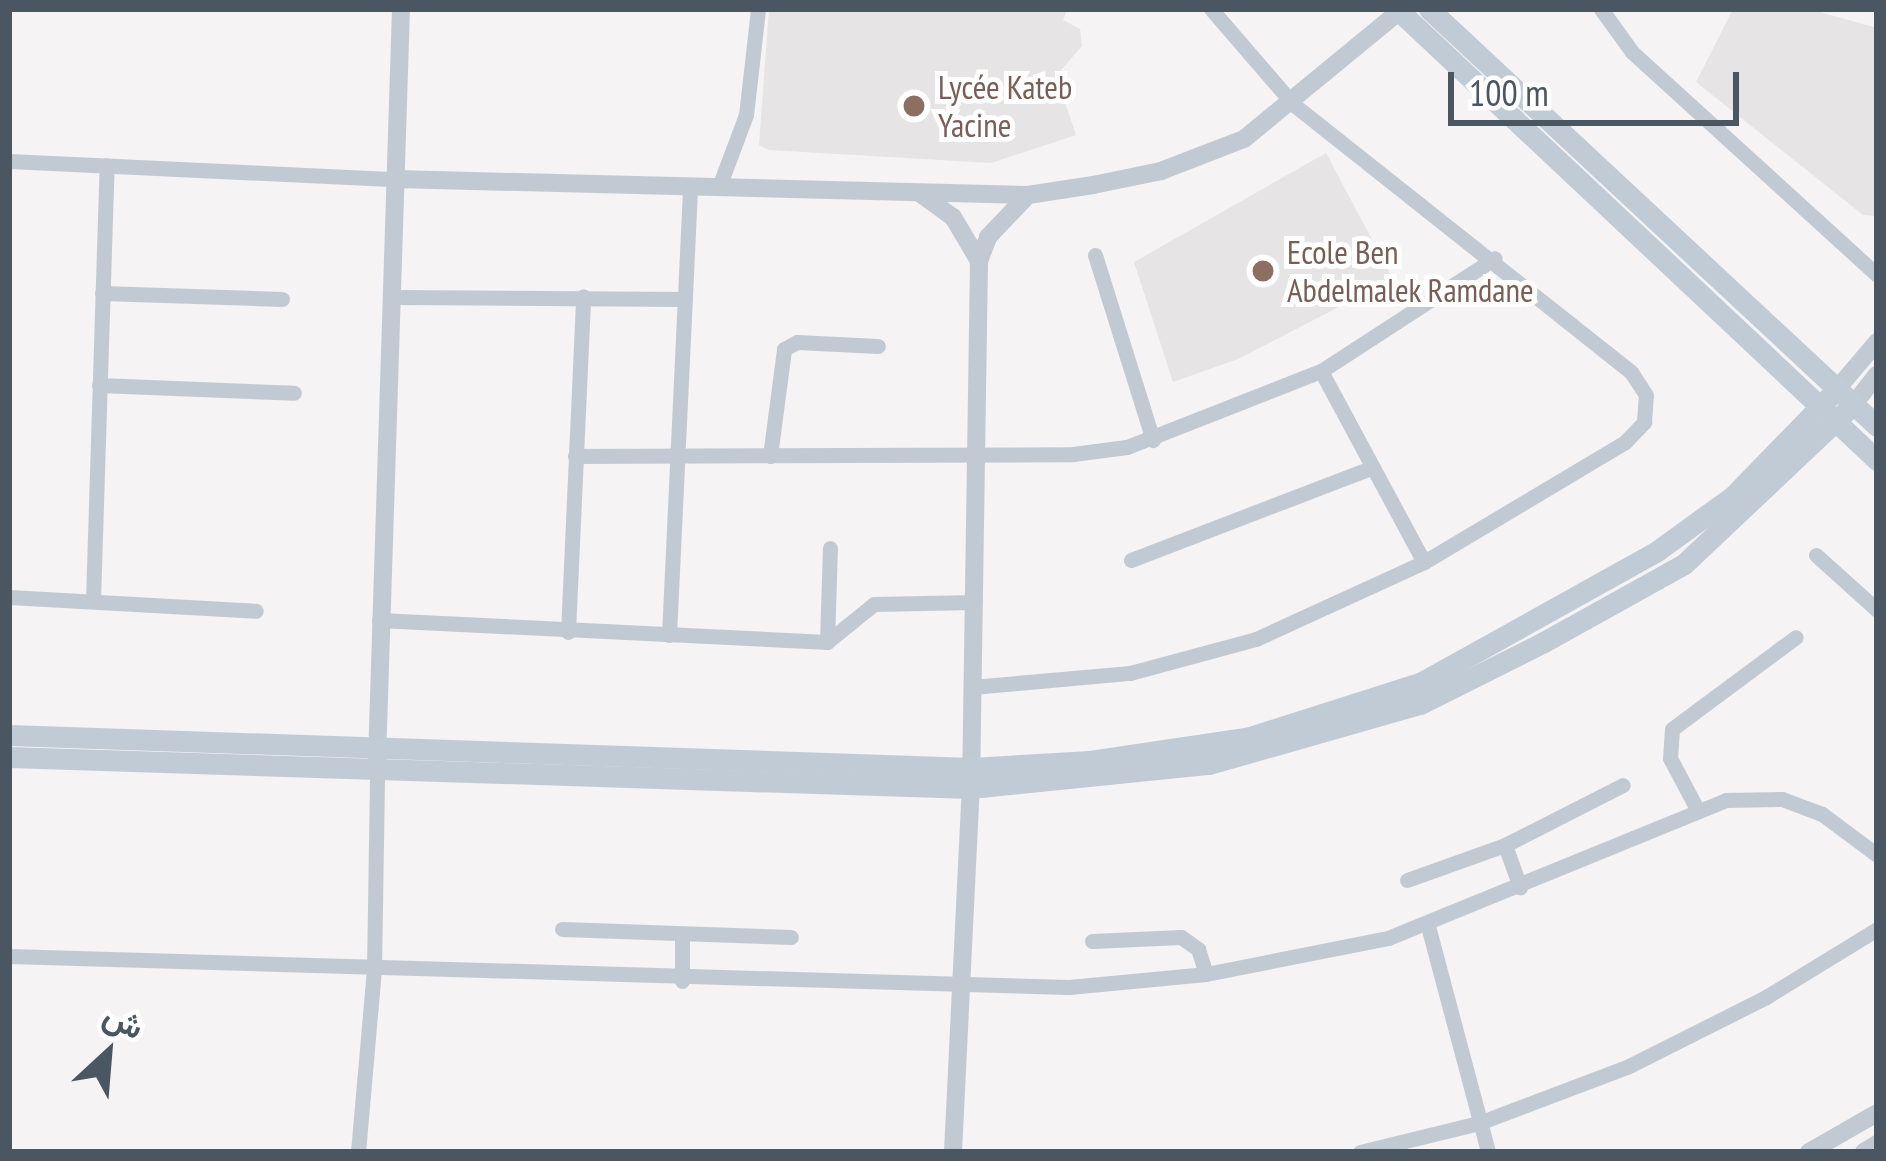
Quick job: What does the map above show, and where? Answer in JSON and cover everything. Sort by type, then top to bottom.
[{"type":"main road","points":[[1429,9],[1877,426]]},
{"type":"main road","points":[[1399,10],[1877,460]]},
{"type":"main road","points":[[9,757],[377,760],[971,778],[1250,737],[1422,682],[1658,551],[1733,496],[1846,396]]},
{"type":"main road","points":[[9,735],[377,760]]},
{"type":"street","points":[[358,1152],[374,970],[379,620],[395,297],[401,9]]},
{"type":"street","points":[[720,184],[746,115],[758,9]]},
{"type":"street","points":[[972,687],[1196,659],[1424,562],[1625,442],[1648,409],[1631,373],[1495,258],[1294,105],[1211,9]]},
{"type":"street","points":[[1601,9],[1632,52],[1877,275]]},
{"type":"street","points":[[9,161],[396,179],[1028,194],[1161,171],[1244,139],[1294,105],[1399,10]]},
{"type":"street","points":[[93,600],[106,165]]},
{"type":"street","points":[[669,635],[690,187]]},
{"type":"street","points":[[916,191],[953,217],[979,261]]},
{"type":"street","points":[[953,1152],[971,778],[972,452],[979,261],[988,237],[1028,194]]},
{"type":"street","points":[[1095,255],[1153,440]]},
{"type":"street","points":[[575,456],[1072,454],[1153,440],[1321,371],[1495,258]]},
{"type":"street","points":[[102,292],[282,299]]},
{"type":"street","points":[[568,632],[583,296]]},
{"type":"street","points":[[395,297],[685,298]]},
{"type":"street","points":[[770,456],[784,349],[804,342],[878,346]]},
{"type":"street","points":[[1846,396],[1877,342]]},
{"type":"street","points":[[1321,371],[1424,562]]},
{"type":"street","points":[[1846,396],[1877,375]]},
{"type":"street","points":[[100,385],[294,393]]},
{"type":"street","points":[[1131,560],[1372,466]]},
{"type":"street","points":[[827,642],[830,548]]},
{"type":"street","points":[[1816,555],[1877,610]]},
{"type":"street","points":[[9,597],[256,611]]},
{"type":"street","points":[[379,620],[827,642],[874,604],[975,602]]},
{"type":"street","points":[[1696,808],[1670,758],[1672,729],[1796,637]]},
{"type":"street","points":[[1407,880],[1505,845],[1623,785]]},
{"type":"street","points":[[9,956],[239,958],[374,970],[962,986],[1206,974],[1315,956],[1428,926],[1696,808],[1782,799],[1822,814],[1877,855]]},
{"type":"street","points":[[1505,845],[1520,887]]},
{"type":"street","points":[[1428,926],[1488,1152]]},
{"type":"street","points":[[562,929],[791,937]]},
{"type":"street","points":[[1360,1152],[1479,1123],[1629,1066],[1766,998],[1877,929]]},
{"type":"street","points":[[682,934],[682,981]]},
{"type":"street","points":[[1092,941],[1181,937],[1198,949],[1206,974]]},
{"type":"street","points":[[1809,1152],[1877,1113]]},
{"type":"street","points":[[1864,1152],[1877,1144]]},
{"type":"shaded area","name":"Lycée Kateb Yacine","points":[[769,9],[1067,9],[1063,20],[1080,29],[1082,46],[1056,76],[1076,135],[991,163],[769,150],[759,145]]},
{"type":"shaded area","points":[[1733,9],[1809,9],[1877,28],[1877,216],[1863,215],[1696,82]]},
{"type":"shaded area","name":"Ecole Ben Abdelmalek Ramdane","points":[[1326,153],[1393,279],[1238,359],[1173,382],[1134,262]]},
{"type":"place","name":"Lycée Kateb Yacine","points":[[914,106]]},
{"type":"place","name":"Ecole Ben Abdelmalek Ramdane","points":[[1263,271]]}]
